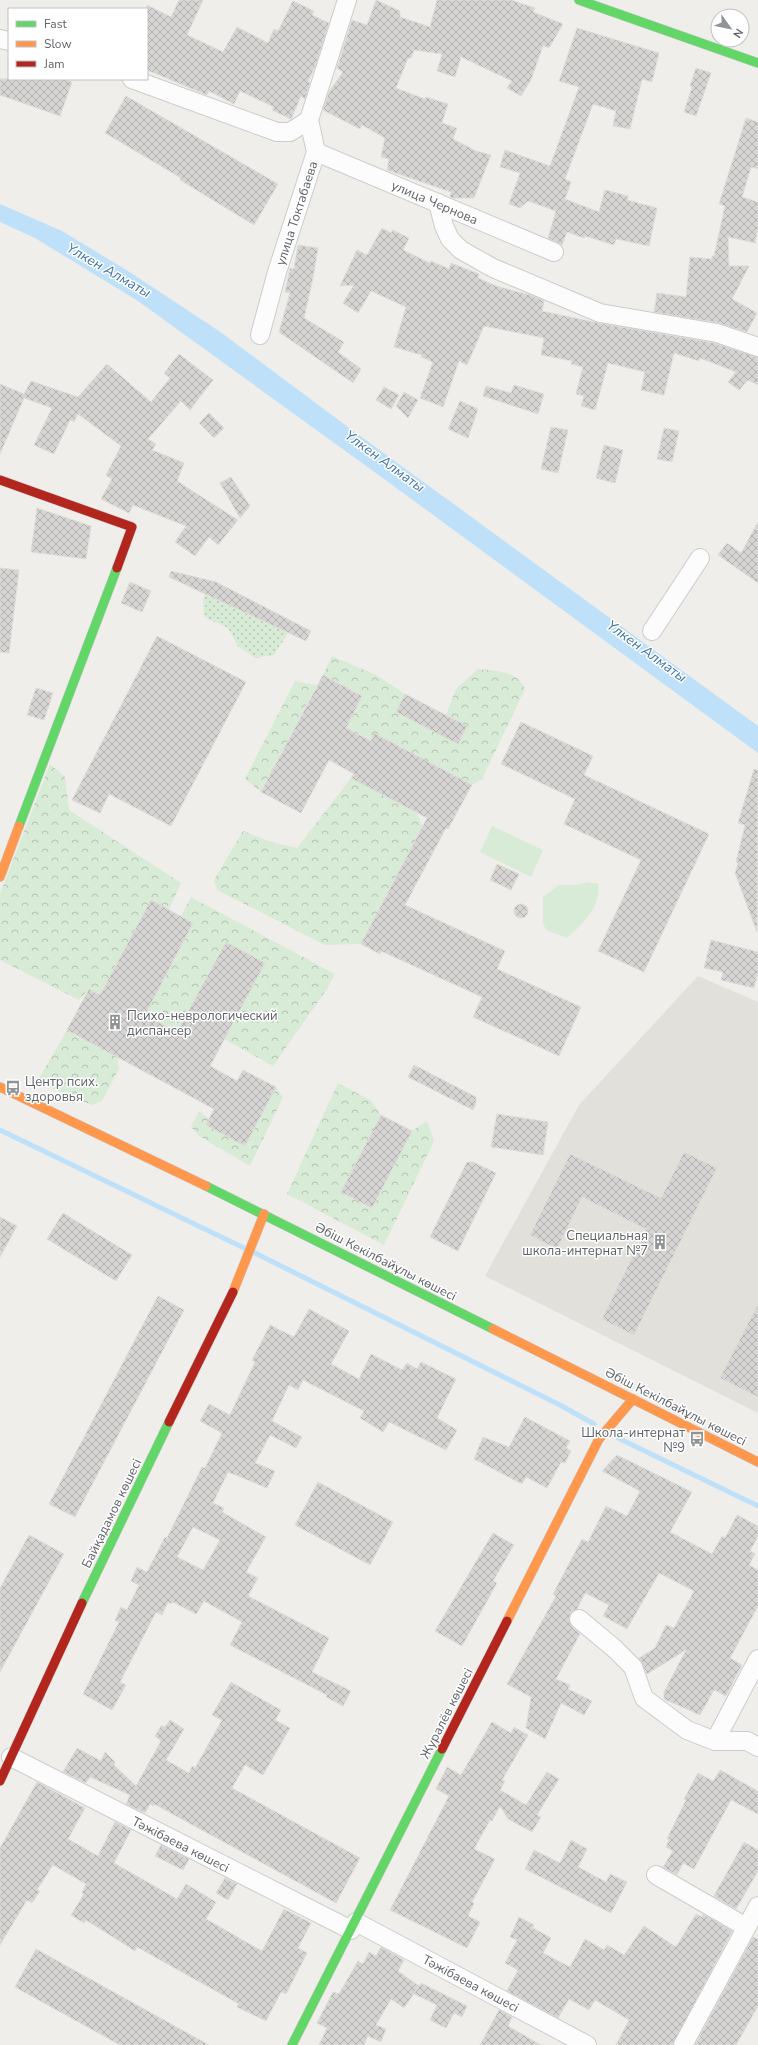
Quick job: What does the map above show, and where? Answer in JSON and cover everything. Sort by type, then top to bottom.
[{"type":"street","points":[[135,80],[277,132],[290,132],[308,120],[347,0]]},
{"type":"street","points":[[579,0],[758,63]]},
{"type":"street","name":"улица Токтабаева","points":[[260,335],[277,272],[316,152],[308,120]]},
{"type":"street","name":"улица Чернова","points":[[316,152],[554,252]]},
{"type":"street","points":[[438,203],[444,226],[450,239],[461,250],[493,268],[600,313],[717,333],[758,346]]},
{"type":"street","points":[[0,480],[132,527],[0,877]]},
{"type":"street","points":[[652,631],[700,558]]},
{"type":"street","name":"Әбіш Кекілбайұлы көшесі","points":[[0,1087],[264,1214],[758,1462]]},
{"type":"street","name":"Байқадамов көшесі","points":[[1,1778],[103,1558],[232,1294],[264,1214]]},
{"type":"street","name":"Журалёв көшесі","points":[[292,2045],[599,1439],[633,1399]]},
{"type":"street","points":[[579,1619],[615,1649],[633,1667],[644,1698],[687,1730],[715,1741],[747,1741],[758,1747]]},
{"type":"street","points":[[715,1741],[758,1659]]},
{"type":"street","name":"Тәжібаева көшесі","points":[[11,1757],[353,1926],[587,2045]]},
{"type":"street","points":[[656,1874],[753,1919],[683,2045]]},
{"type":"shaded area","points":[[698,976],[758,1002],[758,1413],[485,1276],[579,1105]]},
{"type":"green space","points":[[205,594],[288,633],[274,655],[255,658],[238,646],[228,628],[204,617],[203,600]]},
{"type":"green space","points":[[332,656],[376,675],[405,694],[396,712],[457,744],[467,726],[446,715],[456,689],[478,669],[499,671],[511,675],[517,678],[525,689],[482,779],[472,785],[374,734],[371,741],[346,728],[362,696],[323,675]]},
{"type":"green space","points":[[295,681],[317,685],[261,792],[245,779]]},
{"type":"green space","points":[[50,764],[65,777],[69,810],[181,883],[169,909],[150,901],[100,995],[89,989],[79,1000],[0,960],[0,894]]},
{"type":"green space","points":[[351,778],[417,813],[423,827],[361,944],[325,945],[217,890],[214,880],[243,831],[271,842],[297,848]]},
{"type":"green space","points":[[492,826],[543,850],[531,877],[480,852]]},
{"type":"green space","points":[[588,882],[598,884],[597,899],[590,914],[579,927],[567,938],[546,930],[543,923],[543,897],[559,885],[576,885]]},
{"type":"green space","points":[[191,897],[335,974],[327,989],[273,1066],[224,1039],[226,942],[177,1032],[145,1015],[193,923],[181,916]]},
{"type":"green space","points":[[67,1030],[117,1056],[119,1069],[102,1101],[92,1105],[37,1082]]},
{"type":"green space","points":[[338,1083],[370,1100],[381,1115],[341,1192],[372,1208],[412,1131],[427,1121],[434,1141],[384,1245],[287,1194]]},
{"type":"green space","points":[[276,1087],[283,1097],[250,1166],[199,1136],[191,1127],[199,1111],[209,1119],[206,1125],[245,1146]]},
{"type":"water","name":"Үлкен Алматы","points":[[0,204],[62,231],[128,271],[219,331],[758,726],[758,753],[138,301],[35,238],[0,222]]},
{"type":"building","points":[[179,0],[203,0],[187,35],[223,52],[237,27],[268,43],[274,29],[278,31],[293,1],[314,11],[312,15],[329,23],[315,67],[308,81],[310,82],[305,99],[301,96],[291,119],[272,110],[274,107],[240,91],[234,104],[209,91],[207,95],[148,70],[147,5],[171,17]]},
{"type":"building","points":[[376,0],[400,11],[400,17],[430,27],[437,0],[511,0],[535,8],[533,12],[563,24],[549,48],[543,46],[531,80],[521,96],[507,88],[512,81],[461,57],[455,77],[437,71],[442,54],[414,50],[411,58],[408,58],[396,88],[425,99],[426,97],[448,104],[442,123],[457,128],[453,139],[476,151],[491,155],[474,198],[453,198],[450,197],[451,192],[387,170],[389,159],[381,157],[385,138],[362,125],[360,129],[323,110],[329,92],[343,72],[337,68],[352,20],[367,25]]},
{"type":"building","points":[[577,28],[659,53],[652,82],[642,79],[630,129],[613,126],[616,111],[593,104],[565,179],[571,182],[565,199],[599,212],[605,190],[628,196],[627,200],[657,208],[649,246],[616,239],[614,245],[585,236],[584,238],[567,232],[562,245],[548,238],[556,211],[528,201],[520,208],[509,204],[520,173],[500,167],[505,150],[550,166],[579,87],[559,81]]},
{"type":"building","points":[[696,68],[711,73],[696,116],[684,112]]},
{"type":"building","points":[[0,79],[66,80],[72,82],[60,116],[0,95]]},
{"type":"building","points":[[126,96],[278,184],[254,225],[180,180],[181,178],[105,133]]},
{"type":"building","points":[[746,118],[758,122],[758,169],[751,167],[742,197],[758,202],[758,227],[755,243],[728,237],[729,266],[749,266],[732,299],[757,313],[747,332],[719,323],[654,312],[657,293],[686,297],[690,257],[712,259],[712,256],[714,256],[725,206],[719,204]]},
{"type":"building","points":[[382,228],[391,233],[393,230],[409,238],[403,250],[430,263],[431,261],[449,269],[451,263],[479,274],[478,278],[496,286],[530,295],[544,301],[542,311],[598,323],[714,343],[758,357],[758,385],[748,380],[739,390],[728,382],[736,372],[700,358],[699,361],[674,353],[664,395],[641,390],[645,372],[608,363],[595,410],[581,406],[584,396],[576,394],[583,367],[571,364],[572,361],[541,355],[544,338],[484,326],[467,365],[459,361],[443,407],[420,398],[433,362],[421,357],[422,355],[394,347],[406,307],[371,291],[358,313],[343,303],[354,285],[340,286],[357,250],[367,255]]},
{"type":"building","points":[[298,245],[318,248],[304,318],[344,342],[338,352],[361,369],[353,383],[279,332],[290,293],[285,292],[290,268],[294,269]]},
{"type":"building","points":[[179,354],[213,380],[190,410],[181,401],[148,439],[156,444],[152,450],[184,463],[177,481],[238,520],[218,545],[209,537],[195,556],[175,542],[186,526],[133,505],[129,513],[101,499],[112,479],[106,475],[121,446],[78,414],[74,422],[70,420],[54,454],[34,445],[52,408],[24,398],[0,454],[0,384],[24,394],[31,381],[78,397],[107,364],[151,402],[170,378],[164,373]]},
{"type":"building","points":[[514,385],[544,394],[538,414],[483,396],[486,386],[511,393]]},
{"type":"building","points":[[384,387],[399,395],[391,409],[376,400]]},
{"type":"building","points":[[404,392],[418,400],[408,418],[396,406]]},
{"type":"building","points":[[460,401],[478,409],[468,438],[448,429]]},
{"type":"building","points":[[209,413],[224,428],[214,438],[199,423]]},
{"type":"building","points":[[551,427],[568,430],[558,473],[541,469]]},
{"type":"building","points":[[664,428],[679,431],[672,462],[657,459]]},
{"type":"building","points":[[604,445],[623,450],[615,483],[596,478]]},
{"type":"building","points":[[231,477],[250,506],[240,518],[220,483]]},
{"type":"building","points":[[37,508],[91,526],[86,559],[31,552]]},
{"type":"building","points":[[758,522],[758,583],[718,555],[727,543],[741,553]]},
{"type":"building","points":[[0,568],[19,570],[9,653],[0,652]]},
{"type":"building","points":[[171,571],[216,582],[311,631],[306,641],[169,577]]},
{"type":"building","points":[[130,582],[151,591],[142,612],[121,603]]},
{"type":"building","points":[[157,636],[246,682],[171,826],[109,794],[100,813],[72,800]]},
{"type":"building","points":[[323,675],[362,696],[346,728],[371,741],[374,733],[472,785],[448,829],[446,828],[405,905],[505,951],[497,969],[581,1007],[559,1056],[473,1017],[482,997],[381,951],[380,954],[361,944],[427,818],[351,778],[354,774],[329,760],[301,813],[261,792]]},
{"type":"building","points":[[36,688],[53,693],[44,720],[27,715]]},
{"type":"building","points":[[405,694],[467,726],[458,744],[396,712]]},
{"type":"building","points":[[521,722],[593,756],[584,775],[709,834],[644,972],[598,951],[641,860],[564,824],[575,799],[501,764]]},
{"type":"building","points":[[754,769],[758,770],[757,932],[735,873],[738,863],[736,862],[745,825],[738,823]]},
{"type":"building","points":[[497,864],[519,874],[511,890],[490,880]]},
{"type":"building","name":"Психо-неврологический диспансер","points":[[151,900],[193,923],[145,1015],[177,1032],[226,942],[265,963],[210,1066],[237,1081],[243,1070],[276,1087],[245,1146],[206,1125],[214,1109],[67,1030],[89,989],[100,995]]},
{"type":"building","points":[[521,904],[526,906],[528,911],[526,916],[521,918],[516,916],[514,911],[516,906]]},
{"type":"building","points":[[711,940],[758,952],[758,972],[754,988],[721,980],[723,972],[704,968]]},
{"type":"building","points":[[414,1065],[476,1097],[476,1103],[473,1110],[408,1077]]},
{"type":"building","points":[[497,1114],[548,1122],[543,1155],[491,1147]]},
{"type":"building","points":[[381,1115],[412,1131],[372,1208],[341,1192]]},
{"type":"building","name":"Специальная школа-интернат №7","points":[[684,1152],[717,1168],[634,1335],[602,1319],[646,1229],[582,1197],[557,1249],[530,1235],[570,1154],[661,1198]]},
{"type":"building","points":[[467,1162],[473,1162],[496,1173],[458,1251],[430,1237]]},
{"type":"building","points":[[63,1213],[132,1255],[116,1281],[47,1239]]},
{"type":"building","points":[[0,1217],[17,1226],[0,1257]]},
{"type":"building","points":[[158,1296],[184,1310],[75,1517],[49,1504]]},
{"type":"building","points":[[758,1304],[758,1397],[720,1378]]},
{"type":"building","points":[[309,1309],[349,1331],[331,1364],[359,1379],[371,1354],[402,1370],[407,1363],[417,1369],[421,1362],[456,1379],[437,1418],[457,1430],[446,1450],[389,1422],[383,1432],[360,1418],[364,1411],[303,1380],[298,1390],[289,1385],[272,1421],[302,1437],[296,1448],[270,1435],[255,1463],[275,1471],[267,1488],[228,1472],[213,1503],[224,1508],[222,1512],[266,1537],[246,1572],[258,1578],[248,1596],[329,1638],[312,1672],[351,1691],[343,1706],[326,1697],[327,1695],[230,1645],[242,1622],[204,1601],[196,1614],[173,1602],[171,1604],[168,1602],[162,1615],[156,1612],[120,1682],[126,1685],[112,1710],[83,1694],[119,1622],[115,1620],[121,1607],[127,1610],[139,1585],[131,1581],[137,1567],[147,1572],[165,1537],[167,1538],[202,1467],[205,1468],[222,1433],[200,1421],[209,1404],[230,1415],[255,1362],[252,1360],[270,1325],[294,1337]],"holes":[[[193,1527],[220,1540],[203,1570],[177,1557]]]},
{"type":"building","points":[[525,1417],[570,1441],[566,1448],[571,1451],[565,1463],[561,1462],[547,1488],[526,1477],[522,1484],[474,1459],[483,1437],[509,1447]]},
{"type":"building","points":[[617,1455],[692,1492],[670,1532],[712,1554],[722,1536],[725,1538],[737,1515],[758,1526],[758,1536],[750,1551],[755,1554],[749,1565],[758,1570],[758,1606],[730,1658],[742,1665],[726,1696],[714,1690],[700,1715],[664,1699],[664,1692],[686,1650],[647,1674],[639,1658],[655,1648],[666,1625],[674,1628],[694,1591],[659,1573],[627,1629],[603,1616],[609,1605],[585,1593],[577,1609],[571,1612],[569,1618],[572,1627],[580,1634],[556,1679],[570,1685],[568,1689],[592,1701],[584,1715],[561,1703],[545,1739],[526,1728],[531,1697],[507,1684],[556,1596],[553,1594],[582,1539],[588,1542],[606,1506],[627,1516],[640,1491],[602,1471]]},
{"type":"building","points":[[318,1482],[393,1522],[370,1565],[295,1525]]},
{"type":"building","points":[[493,1533],[514,1545],[493,1581],[497,1583],[462,1646],[435,1631]]},
{"type":"building","points":[[29,1535],[64,1554],[0,1672],[0,1588]]},
{"type":"building","points":[[231,1682],[281,1710],[275,1720],[290,1728],[263,1775],[245,1765],[232,1788],[360,1858],[336,1903],[154,1804],[154,1806],[150,1804],[145,1813],[126,1804],[130,1795],[90,1777],[86,1783],[63,1772],[77,1748],[101,1761],[105,1752],[115,1762],[114,1765],[136,1786],[161,1741],[155,1736],[161,1726],[165,1727],[170,1720],[184,1729],[166,1760],[189,1773],[192,1766],[195,1768],[222,1720],[212,1715]]},
{"type":"building","points":[[492,1722],[511,1733],[514,1727],[528,1735],[502,1780],[505,1781],[500,1790],[526,1805],[547,1772],[559,1779],[537,1815],[541,1817],[532,1832],[508,1819],[500,1806],[492,1821],[490,1820],[474,1849],[495,1859],[472,1902],[474,1903],[468,1916],[480,1922],[467,1948],[390,1910],[449,1796],[436,1789],[447,1767],[461,1775]]},
{"type":"building","points":[[720,1770],[758,1791],[758,1814],[731,1800],[694,1869],[683,1863],[677,1875],[663,1867],[673,1851],[666,1847],[669,1840],[667,1839],[686,1800],[684,1799],[698,1773],[713,1781]]},
{"type":"building","points":[[37,1782],[85,1808],[68,1839],[98,1856],[115,1822],[131,1830],[114,1863],[177,1899],[186,1884],[216,1902],[206,1919],[262,1951],[284,1909],[311,1923],[298,1948],[307,1953],[286,1994],[281,1992],[266,2021],[237,2007],[239,2004],[137,1947],[135,1951],[86,1920],[84,1923],[71,1915],[84,1894],[82,1893],[86,1884],[53,1865],[37,1890],[40,1891],[32,1903],[27,1900],[0,1945],[0,1848]]},
{"type":"building","points":[[571,1840],[587,1849],[578,1867],[606,1882],[610,1874],[627,1882],[611,1913],[525,1869],[534,1850],[560,1863]]},
{"type":"building","points":[[744,1842],[758,1850],[758,1871],[736,1909],[714,1896]]},
{"type":"building","points":[[161,1845],[189,1859],[183,1870],[155,1856]]},
{"type":"building","points":[[225,1878],[237,1884],[228,1900],[216,1893]]},
{"type":"building","points":[[696,1914],[702,1917],[703,1914],[732,1931],[673,2045],[616,2045],[629,2020],[595,2000],[589,2010],[569,1999],[558,2018],[507,1991],[518,1970],[505,1963],[517,1940],[510,1937],[519,1917],[534,1925],[533,1928],[551,1938],[543,1953],[570,1967],[585,1939],[604,1950],[607,1945],[624,1955],[644,1926],[676,1947]]},
{"type":"building","points":[[753,1937],[758,1939],[758,2006],[736,2045],[695,2045]]},
{"type":"building","points":[[381,1947],[404,1960],[398,1971],[419,1986],[404,2008],[391,1999],[376,2025],[386,2029],[381,2042],[368,2036],[364,2045],[319,2045],[327,2028],[317,2023],[333,1992],[339,1994],[358,1961],[363,1964],[369,1952],[376,1956]]},
{"type":"building","points":[[36,1949],[209,2045],[120,2045],[15,1987]]},
{"type":"building","points":[[421,1983],[467,2006],[462,2017],[454,2013],[446,2028],[430,2020],[437,2005],[414,1994]]},
{"type":"building","points":[[499,2010],[512,2017],[508,2026],[541,2045],[480,2045]]},
{"type":"waterway","points":[[0,1130],[244,1248]]},
{"type":"waterway","points":[[255,1253],[560,1405],[594,1424]]},
{"type":"waterway","points":[[618,1438],[758,1506]]},
{"type":"traffic: fast","points":[[579,0],[758,63]]},
{"type":"traffic: fast","points":[[19,826],[117,568]]},
{"type":"traffic: fast","points":[[206,1186],[493,1329]]},
{"type":"traffic: fast","points":[[82,1603],[169,1422]]},
{"type":"traffic: fast","points":[[292,2045],[442,1749]]},
{"type":"traffic: slow","points":[[0,877],[19,826]]},
{"type":"traffic: slow","points":[[0,1087],[206,1186]]},
{"type":"traffic: slow","points":[[233,1292],[264,1214]]},
{"type":"traffic: slow","points":[[493,1329],[758,1462]]},
{"type":"traffic: slow","points":[[507,1621],[599,1439],[633,1399]]},
{"type":"traffic: jam","points":[[0,480],[132,527],[117,568]]},
{"type":"traffic: jam","points":[[169,1422],[233,1292]]},
{"type":"traffic: jam","points":[[0,1781],[82,1603]]},
{"type":"traffic: jam","points":[[442,1749],[507,1621]]},
{"type":"place","name":"Психо-неврологический диспансер","points":[[115,1022]]},
{"type":"place","name":"Центр псих. здоровья","points":[[13,1088]]},
{"type":"place","name":"Специальная школа-интернат №7","points":[[660,1242]]},
{"type":"place","name":"Школа-интернат №9","points":[[697,1439]]}]
